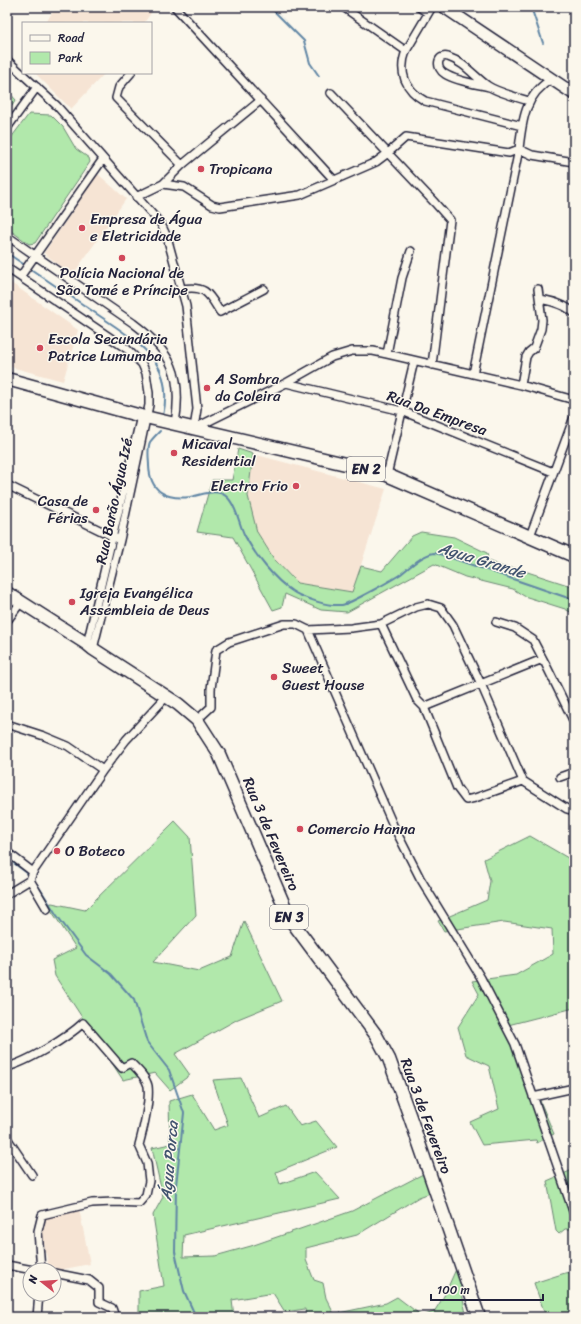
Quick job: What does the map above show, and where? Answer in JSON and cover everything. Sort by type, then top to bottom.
[{"type":"main road","points":[[7,379],[144,417]]},
{"type":"main road","name":"EN 2","points":[[144,417],[387,475],[574,555]]},
{"type":"main road","name":"Rua 3 de Fevereiro","points":[[7,593],[178,704],[197,720],[219,754],[290,920],[376,1035],[386,1054],[410,1117],[479,1317]]},
{"type":"street","points":[[175,7],[334,180]]},
{"type":"street","points":[[343,7],[406,51]]},
{"type":"street","points":[[418,7],[430,10],[406,51],[402,64],[404,77],[409,89],[419,98],[431,104],[522,126]]},
{"type":"street","points":[[444,7],[574,94]]},
{"type":"street","points":[[489,87],[473,73],[450,58],[445,57],[438,62],[439,70],[447,75],[489,87],[529,101]]},
{"type":"street","points":[[7,60],[22,74]]},
{"type":"street","points":[[23,74],[57,106],[164,229],[170,244],[186,306],[196,409],[194,428]]},
{"type":"street","points":[[130,74],[119,87],[116,98],[182,165]]},
{"type":"street","points":[[473,374],[519,149],[522,126],[529,101],[540,88],[552,79]]},
{"type":"street","points":[[7,128],[37,87]]},
{"type":"street","points":[[331,93],[450,220],[432,365]]},
{"type":"street","points":[[136,197],[163,184],[182,165],[261,100]]},
{"type":"street","points":[[163,184],[184,187],[212,205],[220,207],[300,195],[376,162],[406,137],[508,154],[519,149],[532,155],[574,162]]},
{"type":"street","points":[[21,274],[103,159]]},
{"type":"street","points":[[7,236],[152,337],[170,362],[176,378],[179,399],[176,424]]},
{"type":"street","points":[[387,354],[402,278],[411,250]]},
{"type":"street","name":"Rua Barão Água Izé","points":[[7,268],[21,274],[128,349],[142,364],[148,381],[149,405],[144,417],[112,536],[90,646]]},
{"type":"street","points":[[182,289],[197,288],[203,290],[208,294],[220,312],[264,289]]},
{"type":"street","points":[[521,385],[526,357],[534,348],[541,329],[542,320],[538,289]]},
{"type":"street","points":[[540,299],[558,304],[570,309],[574,313]]},
{"type":"street","points":[[194,428],[286,384],[332,357],[352,351],[372,351],[387,354],[521,385],[574,400]]},
{"type":"street","points":[[387,475],[414,361]]},
{"type":"street","name":"Rua Da Empresa","points":[[286,384],[402,411],[553,472]]},
{"type":"street","name":"Rua Barão Água Izé","points":[[90,646],[120,540],[144,417]]},
{"type":"street","points":[[530,536],[574,417]]},
{"type":"street","points":[[7,485],[120,540]]},
{"type":"street","points":[[7,621],[21,602]]},
{"type":"street","points":[[197,720],[211,707],[211,689],[216,650],[229,642],[284,624],[296,624],[308,630],[351,628],[381,624],[416,607],[428,604],[441,608],[454,625],[523,781],[574,811]]},
{"type":"street","points":[[496,622],[515,628],[533,640],[574,722]]},
{"type":"street","points":[[381,624],[417,700],[424,707],[457,788],[466,800],[523,781]]},
{"type":"street","points":[[308,630],[393,825],[420,878],[480,978],[515,1044],[574,1214]]},
{"type":"street","points":[[424,707],[540,660],[545,663]]},
{"type":"street","points":[[7,894],[30,880],[33,872],[103,770],[126,740],[166,697]]},
{"type":"street","points":[[7,724],[44,736],[68,746],[103,770]]},
{"type":"street","points":[[560,777],[574,772]]},
{"type":"street","points":[[7,852],[33,872]]},
{"type":"street","points":[[30,880],[47,909]]},
{"type":"street","points":[[7,1067],[16,1065],[56,1043],[76,1030],[83,1023],[122,1068],[131,1063],[140,1072],[148,1085],[148,1099],[139,1145],[146,1163],[148,1181],[146,1195],[139,1203],[92,1202],[42,1215],[38,1231],[40,1262]]},
{"type":"street","points":[[533,1097],[574,1088]]},
{"type":"street","points":[[7,1138],[32,1176]]},
{"type":"street","points":[[7,1265],[22,1268]]},
{"type":"street","points":[[62,1275],[89,1280],[99,1288],[99,1302],[112,1308],[115,1317]]},
{"type":"street","points":[[37,1317],[38,1302]]},
{"type":"shaded area","points":[[55,7],[155,7],[145,22],[47,22]]},
{"type":"shaded area","points":[[36,74],[104,74],[71,109]]},
{"type":"shaded area","points":[[98,174],[126,199],[72,276],[44,253]]},
{"type":"shaded area","name":"Escola Secundária Patrice Lumumba","points":[[7,280],[78,330],[63,381],[7,366]]},
{"type":"shaded area","points":[[253,454],[386,489],[352,592],[297,583],[274,559],[257,532],[248,496]]},
{"type":"shaded area","points":[[79,1208],[90,1264],[62,1269],[62,1262],[48,1262],[39,1216]]},
{"type":"green space","points":[[7,90],[16,100],[7,113]]},
{"type":"green space","points":[[29,114],[51,115],[63,127],[76,149],[89,158],[90,162],[35,243],[29,244],[7,228],[7,143]]},
{"type":"green space","points":[[238,449],[253,454],[248,496],[257,532],[274,559],[297,583],[352,592],[361,566],[382,571],[412,536],[421,532],[454,537],[487,553],[488,561],[503,567],[515,568],[574,587],[574,614],[565,609],[524,596],[513,589],[465,577],[434,564],[347,612],[321,610],[285,594],[282,607],[273,610],[233,537],[197,532],[212,480],[232,480]]},
{"type":"green space","points":[[175,821],[190,837],[196,915],[153,962],[199,971],[232,957],[244,921],[282,1001],[238,1019],[175,1054],[190,1075],[170,1090],[155,1073],[123,1080],[55,976],[52,960],[76,948],[47,904],[52,903],[85,910]]},
{"type":"green space","points":[[530,836],[568,858],[574,851],[574,1008],[508,1025],[554,1134],[537,1143],[536,1140],[482,1145],[470,1122],[499,1109],[489,1066],[466,1055],[458,1027],[479,994],[472,981],[516,975],[553,954],[552,929],[504,922],[444,931],[438,921],[487,900],[490,881],[484,859]]},
{"type":"green space","points":[[241,1078],[259,1118],[286,1106],[300,1126],[316,1121],[337,1147],[276,1172],[280,1184],[315,1172],[340,1199],[184,1235],[183,1257],[215,1256],[251,1246],[352,1211],[423,1174],[430,1193],[419,1197],[357,1235],[306,1248],[306,1260],[314,1280],[323,1283],[326,1298],[334,1314],[386,1303],[397,1297],[422,1316],[434,1312],[444,1296],[457,1267],[466,1314],[455,1317],[306,1317],[305,1309],[285,1312],[273,1293],[232,1300],[234,1317],[139,1317],[139,1291],[164,1286],[153,1215],[163,1197],[152,1148],[170,1144],[169,1101],[192,1094],[214,1130],[228,1125],[213,1080]]},
{"type":"green space","points":[[570,1171],[574,1171],[574,1229],[565,1229],[559,1234],[556,1231],[547,1181]]},
{"type":"green space","points":[[574,1272],[574,1317],[546,1317],[534,1283],[565,1273]]},
{"type":"waterway","points":[[270,7],[304,41],[310,63],[319,76]]},
{"type":"waterway","points":[[531,7],[543,43]]},
{"type":"waterway","points":[[7,253],[116,327],[139,344],[148,353],[156,363],[165,386],[163,416]]},
{"type":"waterway","name":"Agua Grande","points":[[160,431],[150,442],[148,451],[150,475],[156,488],[167,495],[182,498],[214,492],[224,495],[234,506],[243,532],[260,559],[272,574],[286,586],[306,598],[332,605],[342,605],[381,586],[401,574],[421,559],[434,553],[574,600]]},
{"type":"waterway","points":[[7,858],[27,873]]},
{"type":"waterway","name":"Água Porca","points":[[37,884],[56,914],[86,955],[111,974],[134,1000],[147,1042],[169,1070],[184,1113],[176,1185],[175,1252],[184,1291],[196,1317]]},
{"type":"place","name":"Tropicana","points":[[201,169]]},
{"type":"place","name":"Empresa de Água e Eletricidade","points":[[82,228]]},
{"type":"place","name":"Polícia Nacional de São Tomé e Príncipe","points":[[122,258]]},
{"type":"place","name":"Escola Secundária Patrice Lumumba","points":[[40,348]]},
{"type":"place","name":"A Sombra da Coleira","points":[[207,388]]},
{"type":"place","name":"Micaval Residential","points":[[174,453]]},
{"type":"place","name":"Electro Frio","points":[[296,486]]},
{"type":"place","name":"Casa de Férias","points":[[96,510]]},
{"type":"place","name":"Igreja Evangélica Assembleia de Deus","points":[[72,602]]},
{"type":"place","name":"Sweet Guest House","points":[[274,677]]},
{"type":"place","name":"Comercio Hanna","points":[[300,829]]},
{"type":"place","name":"O Boteco","points":[[57,851]]}]
